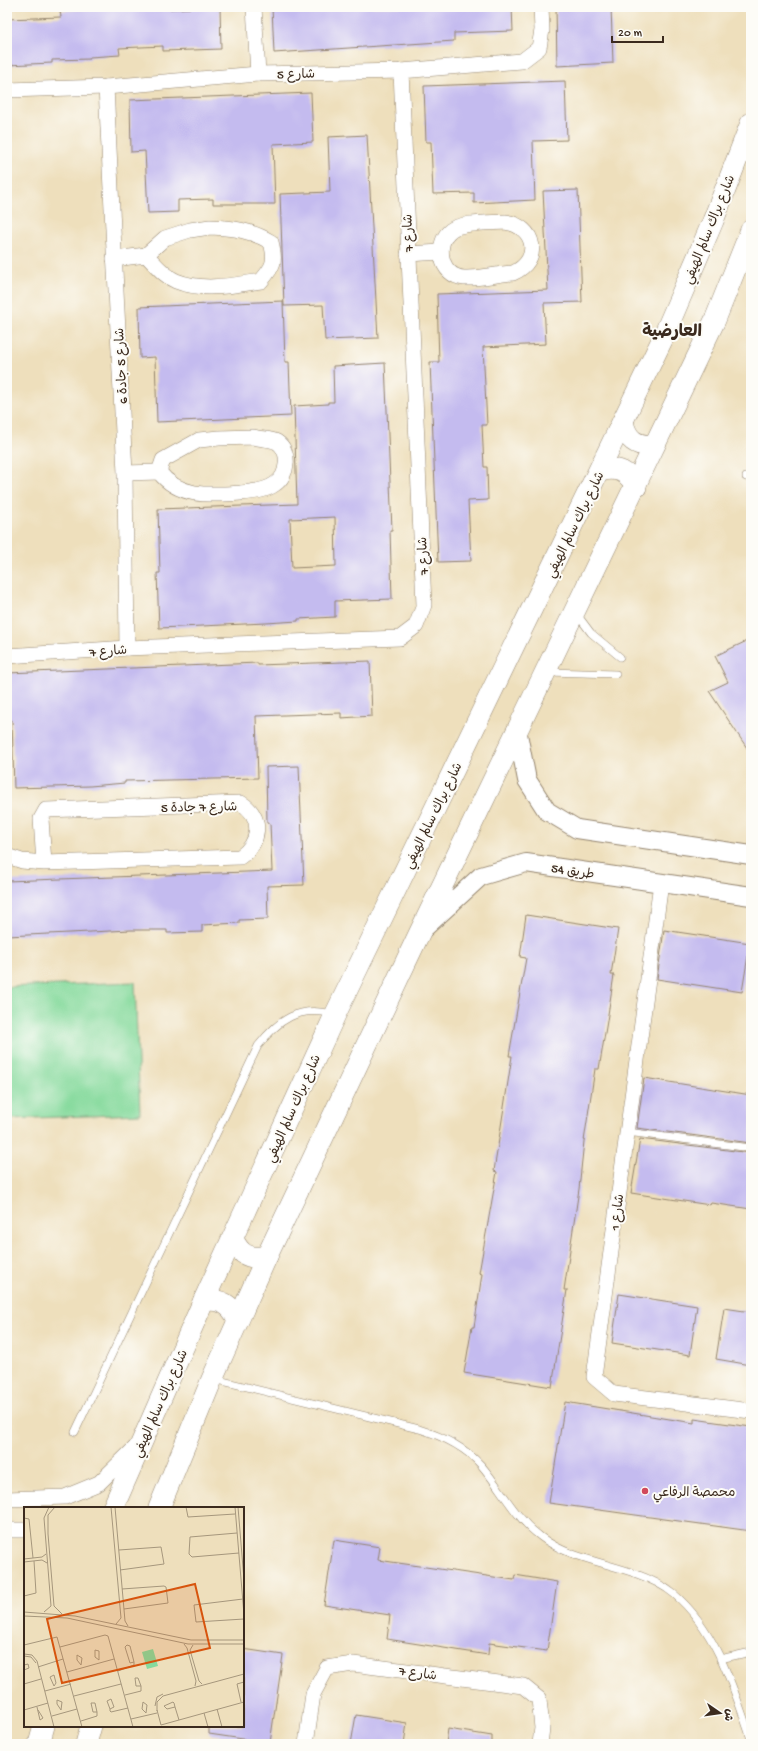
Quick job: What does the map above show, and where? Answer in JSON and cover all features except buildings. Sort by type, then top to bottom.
[{"type":"main road","name":"شارع براك سالم الهيفي","points":[[113,1507],[204,1300],[335,1015],[662,340],[713,221],[751,123]]},
{"type":"main road","points":[[159,1507],[212,1379],[267,1256],[517,729],[546,672],[715,320],[751,230]]},
{"type":"main road","points":[[623,421],[625,432],[632,442],[643,446],[654,445]]},
{"type":"main road","points":[[600,470],[611,468],[622,470],[631,477],[636,486]]},
{"type":"main road","points":[[232,1239],[237,1249],[246,1256],[256,1259],[267,1256]]},
{"type":"main road","points":[[204,1300],[215,1299],[225,1303],[234,1310],[238,1320]]},
{"type":"main road","points":[[39,1744],[44,1727]]},
{"type":"main road","points":[[86,1744],[91,1727]]},
{"type":"street","points":[[254,7],[258,74]]},
{"type":"street","name":"شارع 5","points":[[7,90],[106,86],[258,74],[401,72],[522,61],[539,48],[542,30],[541,7]]},
{"type":"street","name":"شارع 7","points":[[7,656],[128,648],[400,638],[416,626],[424,605],[401,72]]},
{"type":"street","name":"شارع 5 جادة 6","points":[[106,86],[125,473],[128,648]]},
{"type":"street","points":[[513,223],[525,231],[532,244],[530,259],[520,270],[513,273],[463,278],[456,276],[446,267],[441,252],[445,236],[458,226],[513,223]]},
{"type":"street","points":[[114,259],[146,255],[165,238],[190,230],[210,227],[227,228],[255,233],[271,242],[274,254],[273,267],[261,281],[224,287],[202,286],[176,281],[162,272],[146,255]]},
{"type":"street","points":[[408,254],[441,252]]},
{"type":"street","points":[[253,437],[277,442],[286,452],[286,468],[276,484],[255,492],[203,495],[187,491],[167,482],[159,472],[163,460],[199,440],[253,437]]},
{"type":"street","points":[[125,473],[159,472]]},
{"type":"street","points":[[517,729],[527,780],[546,811],[577,829],[751,855]]},
{"type":"street","name":"شارع 7 جادة 5","points":[[7,856],[22,861],[44,863],[240,857],[252,846],[255,841],[257,830],[254,816],[250,809],[241,804],[46,810],[41,819],[44,863]]},
{"type":"street","name":"طريق 54","points":[[419,934],[481,876],[526,863],[751,896]]},
{"type":"street","name":"شارع 1","points":[[661,884],[594,1377],[614,1394],[751,1411]]},
{"type":"street","points":[[7,1499],[65,1497],[72,1502],[99,1483],[142,1441]]},
{"type":"street","points":[[7,1530],[24,1530]]},
{"type":"street","name":"شارع 7","points":[[306,1744],[314,1694],[327,1668],[353,1664],[524,1686],[539,1699],[542,1728],[540,1744]]},
{"type":"lane","points":[[574,612],[591,633],[620,656]]},
{"type":"lane","points":[[546,672],[616,674]]},
{"type":"lane","points":[[75,1432],[258,1046],[275,1026],[298,1013],[313,1010],[335,1015]]},
{"type":"lane","points":[[627,1132],[751,1148]]},
{"type":"lane","points":[[212,1379],[419,1428],[446,1438],[470,1455],[480,1465],[519,1516],[541,1537],[568,1551],[654,1581],[673,1593],[689,1608],[702,1626],[720,1659],[739,1704],[751,1740]]},
{"type":"lane","points":[[720,1659],[751,1652]]},
{"type":"green space","points":[[135,982],[140,1114],[7,1119],[7,987]]},
{"type":"place","name":"محمصة الرفاعي","points":[[645,1491]]},
{"type":"district","name":"العارضية","points":[[672,330]]}]
